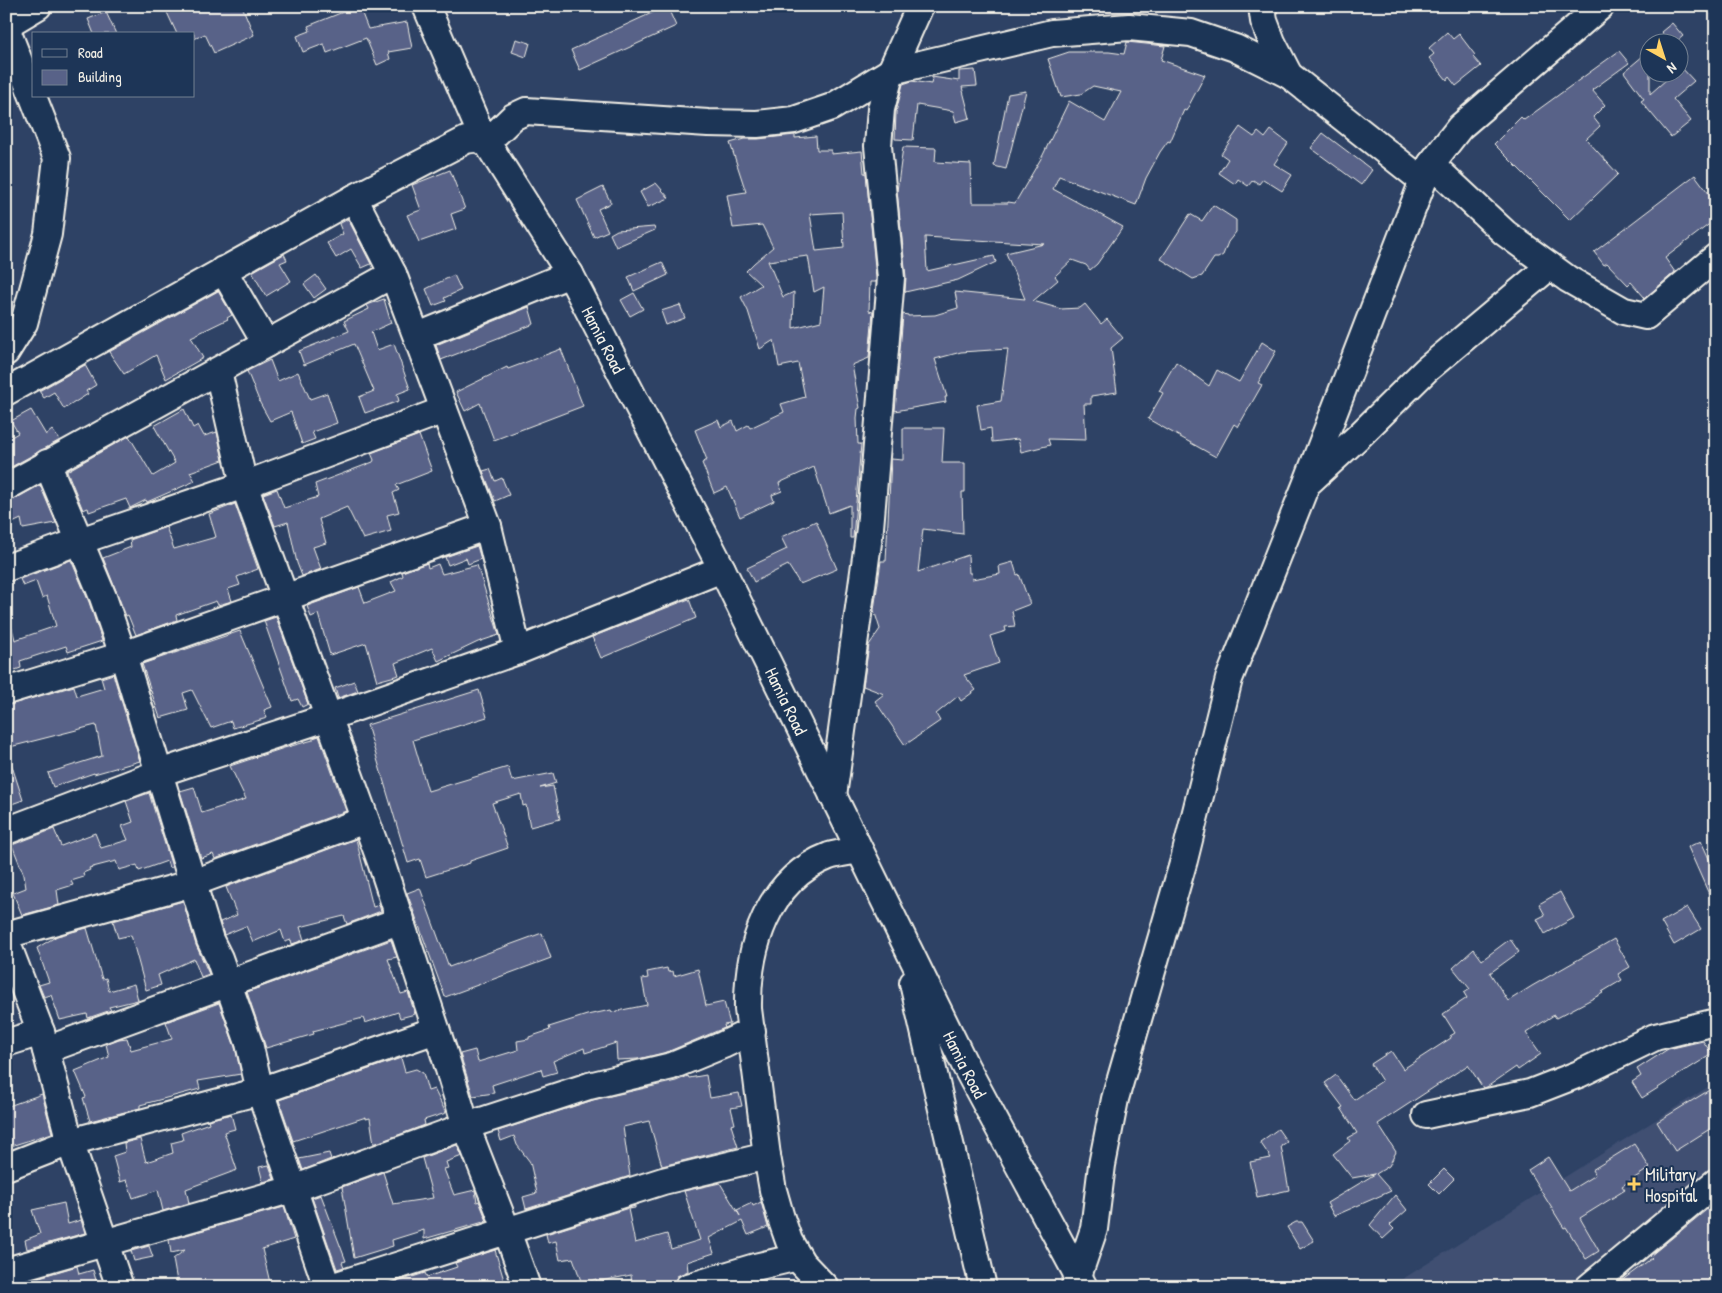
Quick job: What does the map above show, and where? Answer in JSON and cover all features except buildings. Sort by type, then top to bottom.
[{"type":"street","points":[[32,94],[6,27],[38,6]]},
{"type":"street","name":"Hamia Road","points":[[426,6],[479,141],[570,274],[722,569],[966,1067],[1079,1283]]},
{"type":"street","points":[[833,796],[870,528],[892,278],[878,146],[881,109],[891,71],[920,6]]},
{"type":"street","points":[[1262,6],[1264,21],[1272,42],[1289,75]]},
{"type":"street","points":[[1079,1283],[1094,1229],[1102,1165],[1115,1099],[1184,860],[1229,679],[1427,173],[1460,127],[1601,6]]},
{"type":"street","points":[[6,392],[354,198],[479,141],[513,116],[526,111],[708,123],[757,124],[794,120],[832,107],[891,71],[1052,33],[1129,27],[1191,34],[1235,48],[1289,75],[1427,173],[1568,279],[1624,311],[1646,316],[1716,257]]},
{"type":"street","points":[[6,352],[24,323],[48,234],[57,158],[34,98]]},
{"type":"street","points":[[354,198],[394,274],[488,526],[518,651]]},
{"type":"street","points":[[1306,485],[1426,370],[1550,266]]},
{"type":"street","points":[[223,270],[266,344]]},
{"type":"street","points":[[6,487],[394,274]]},
{"type":"street","points":[[418,336],[570,274]]},
{"type":"street","points":[[218,371],[244,485],[330,717],[401,920],[466,1126],[527,1287]]},
{"type":"street","points":[[6,568],[244,485],[444,410]]},
{"type":"street","points":[[47,463],[103,597],[123,654],[210,940],[228,982],[248,1043],[260,1091],[327,1287]]},
{"type":"street","points":[[6,691],[123,654],[488,526]]},
{"type":"street","points":[[6,831],[159,773],[330,717],[518,651],[722,569]]},
{"type":"street","points":[[6,935],[193,884],[365,820]]},
{"type":"street","points":[[825,1287],[802,1263],[789,1241],[773,1190],[748,1009],[748,985],[752,958],[762,923],[786,885],[814,863],[831,856],[859,850]]},
{"type":"street","points":[[6,1043],[43,1041],[228,982],[401,920]]},
{"type":"street","points":[[903,939],[982,1287]]},
{"type":"street","points":[[6,941],[43,1041],[70,1142],[120,1287]]},
{"type":"street","points":[[1426,1115],[1530,1093],[1579,1074],[1655,1037],[1716,1022]]},
{"type":"street","points":[[6,1167],[70,1142],[260,1091],[436,1030]]},
{"type":"street","points":[[6,1270],[294,1189],[466,1126],[589,1086],[672,1066],[752,1031]]},
{"type":"street","points":[[331,1287],[663,1181],[767,1156]]},
{"type":"street","points":[[1590,1287],[1716,1182]]},
{"type":"street","points":[[688,1287],[755,1267],[798,1257]]},
{"type":"shaded area","name":"Military Hospital","points":[[1716,1082],[1716,1287],[1390,1287]]},
{"type":"place","name":"Military Hospital","points":[[1634,1184]]}]
